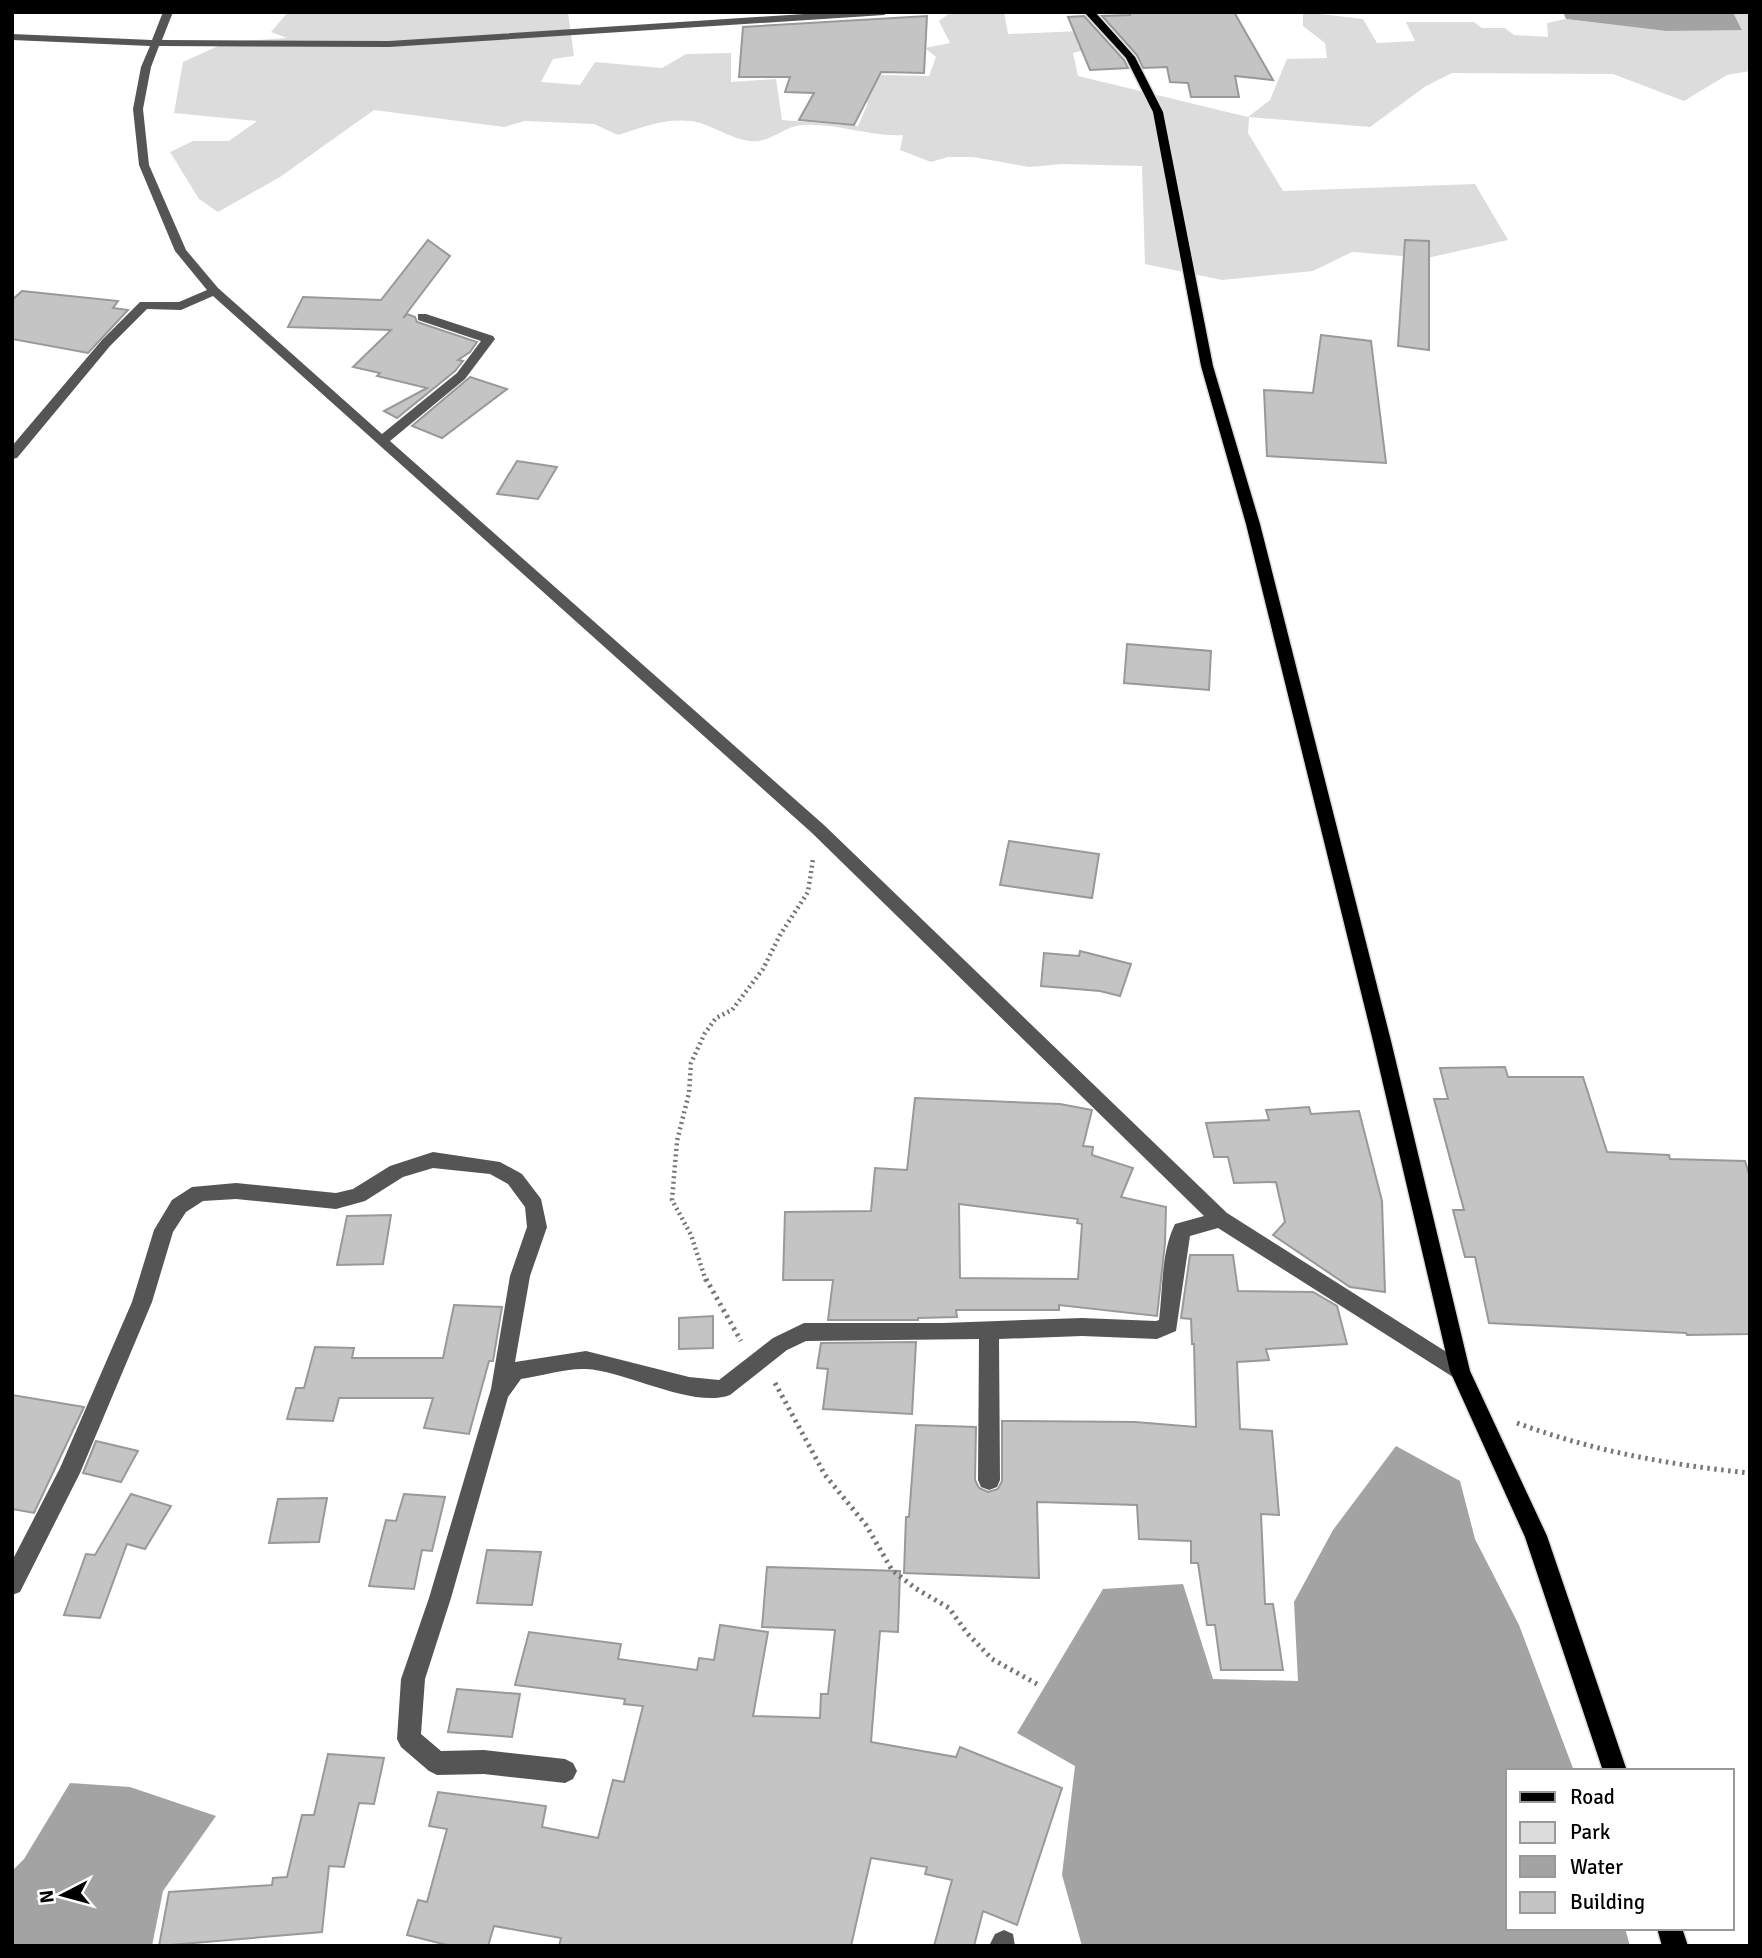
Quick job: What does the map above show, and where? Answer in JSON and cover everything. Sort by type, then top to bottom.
[{"type":"main road","points":[[1089,12],[1130,57],[1158,112],[1207,366],[1253,524],[1382,1041],[1460,1371],[1536,1536],[1614,1769]]},
{"type":"street","points":[[168,12],[146,67],[138,109],[144,165],[181,251],[214,291],[826,837],[1220,1219],[1460,1371]]},
{"type":"street","points":[[12,37],[157,43],[389,44],[884,12]]},
{"type":"street","points":[[12,455],[106,343],[145,305],[181,306],[214,291]]},
{"type":"street","points":[[382,440],[461,376],[489,339],[422,317]]},
{"type":"street","points":[[12,1584],[69,1473],[142,1302],[164,1230],[179,1206],[199,1193],[236,1191],[336,1201],[358,1195],[397,1171],[433,1160],[494,1167],[515,1179],[534,1205],[537,1227],[520,1276],[499,1393],[440,1598],[413,1679],[408,1739],[437,1763],[484,1762],[565,1771]]},
{"type":"street","points":[[499,1393],[515,1371],[586,1360],[689,1386],[723,1389],[780,1344],[804,1332],[1082,1328],[1157,1330],[1169,1325],[1177,1245],[1182,1230],[1220,1219]]},
{"type":"street","points":[[989,1329],[989,1480]]},
{"type":"path","points":[[826,837],[813,859],[808,892],[780,935],[763,969],[732,1010],[716,1018],[705,1033],[691,1063],[689,1093],[677,1141],[672,1200],[691,1235],[707,1283],[743,1343],[771,1376],[825,1475],[866,1525],[892,1570],[915,1588],[949,1608],[967,1633],[992,1659],[1037,1684]]},
{"type":"path","points":[[1477,1407],[1598,1450],[1679,1466],[1750,1473]]},
{"type":"green space","points":[[288,12],[568,12],[574,56],[553,59],[541,82],[580,85],[595,62],[662,68],[686,54],[731,53],[731,82],[776,79],[782,120],[858,126],[868,103],[847,96],[841,74],[929,76],[936,57],[925,48],[950,43],[939,21],[951,12],[1004,12],[1008,34],[1081,31],[1093,48],[1073,53],[1078,76],[1248,117],[1270,100],[1287,59],[1327,58],[1325,43],[1303,26],[1303,12],[1363,19],[1377,43],[1415,41],[1406,22],[1474,22],[1482,28],[1505,28],[1514,35],[1548,37],[1547,23],[1566,19],[1666,31],[1742,29],[1733,12],[1749,12],[1750,71],[1727,75],[1684,101],[1613,74],[1452,73],[1426,86],[1370,127],[1249,117],[1248,133],[1283,191],[1475,184],[1508,240],[1427,258],[1352,252],[1313,271],[1222,280],[1145,264],[1142,166],[1063,164],[1029,167],[973,157],[948,157],[931,162],[900,150],[903,135],[816,125],[797,126],[764,140],[750,141],[733,137],[707,125],[682,120],[645,126],[618,135],[594,124],[525,121],[504,127],[374,110],[280,177],[218,212],[199,199],[170,152],[193,141],[229,141],[257,121],[174,113],[183,62],[227,42],[287,38],[271,32]]},
{"type":"water","points":[[1563,12],[1733,12],[1742,30],[1666,31],[1566,19]]},
{"type":"water","points":[[1396,1446],[1460,1481],[1475,1539],[1519,1625],[1573,1769],[1506,1769],[1506,1930],[1626,1930],[1630,1946],[1082,1946],[1062,1875],[1075,1766],[1017,1733],[1103,1589],[1183,1584],[1213,1679],[1298,1681],[1294,1602],[1333,1530]]},
{"type":"water","points":[[70,1783],[130,1787],[216,1816],[163,1891],[152,1946],[12,1946],[12,1871],[24,1859]]},
{"type":"building","points":[[1129,12],[1234,12],[1273,80],[1235,76],[1239,97],[1191,97],[1188,83],[1170,82],[1167,67],[1143,68],[1137,55],[1102,16],[1130,15]]},
{"type":"building","points":[[927,16],[924,73],[881,72],[854,125],[799,120],[814,93],[785,92],[790,77],[739,77],[743,27]]},
{"type":"building","points":[[1084,16],[1124,60],[1128,68],[1090,70],[1068,17]]},
{"type":"building","points":[[428,240],[450,256],[403,318],[407,314],[415,317],[417,322],[477,342],[470,352],[458,360],[463,361],[455,371],[397,418],[384,411],[427,388],[377,376],[380,373],[353,367],[391,330],[288,327],[303,297],[381,300]]},
{"type":"building","points":[[1405,240],[1429,241],[1429,350],[1398,346]]},
{"type":"building","points":[[22,291],[118,301],[113,308],[128,310],[88,353],[12,339],[12,300]]},
{"type":"building","points":[[1321,335],[1371,341],[1386,463],[1267,456],[1264,390],[1313,393]]},
{"type":"building","points":[[470,377],[507,389],[442,438],[412,426]]},
{"type":"building","points":[[517,461],[557,467],[538,499],[497,494]]},
{"type":"building","points":[[1127,644],[1211,651],[1209,690],[1124,683]]},
{"type":"building","points":[[1009,841],[1099,854],[1092,898],[1000,885]]},
{"type":"building","points":[[1080,951],[1131,964],[1120,996],[1100,991],[1041,986],[1044,953],[1079,956]]},
{"type":"building","points":[[1505,1067],[1508,1077],[1583,1077],[1607,1152],[1669,1155],[1670,1159],[1745,1161],[1750,1177],[1750,1334],[1687,1335],[1489,1323],[1475,1257],[1465,1257],[1453,1210],[1464,1210],[1434,1099],[1448,1099],[1440,1068]]},
{"type":"building","points":[[915,1098],[1060,1104],[1092,1110],[1083,1146],[1093,1147],[1092,1155],[1133,1168],[1121,1197],[1166,1207],[1157,1316],[1059,1305],[1059,1310],[956,1310],[957,1317],[918,1320],[828,1320],[833,1280],[783,1280],[785,1212],[871,1211],[875,1168],[907,1170]],"holes":[[[959,1204],[1078,1219],[1077,1223],[1082,1224],[1078,1279],[960,1278]]]},
{"type":"building","points":[[1309,1107],[1311,1114],[1359,1111],[1382,1201],[1385,1292],[1350,1287],[1273,1235],[1285,1222],[1276,1182],[1234,1183],[1228,1157],[1214,1157],[1206,1123],[1269,1120],[1266,1110]]},
{"type":"building","points":[[391,1215],[383,1264],[337,1265],[347,1216]]},
{"type":"building","points":[[1190,1255],[1233,1255],[1238,1291],[1313,1292],[1337,1306],[1347,1344],[1266,1349],[1269,1360],[1237,1362],[1240,1429],[1272,1431],[1279,1515],[1261,1514],[1265,1604],[1273,1604],[1283,1670],[1221,1670],[1215,1625],[1207,1625],[1198,1563],[1191,1563],[1191,1541],[1139,1539],[1137,1505],[1037,1502],[1039,1578],[904,1573],[906,1517],[909,1517],[916,1425],[976,1427],[975,1480],[979,1488],[988,1492],[998,1489],[1002,1481],[1002,1421],[1135,1422],[1196,1427],[1191,1319],[1181,1318]]},
{"type":"building","points":[[454,1305],[502,1307],[493,1361],[489,1361],[469,1434],[424,1428],[433,1398],[339,1398],[333,1421],[287,1419],[296,1388],[304,1388],[315,1347],[354,1348],[352,1358],[443,1358]]},
{"type":"building","points":[[713,1316],[713,1348],[679,1349],[679,1318]]},
{"type":"building","points":[[916,1342],[912,1414],[823,1409],[828,1369],[817,1368],[821,1343]]},
{"type":"building","points":[[12,1395],[84,1407],[34,1513],[12,1509]]},
{"type":"building","points":[[96,1441],[138,1451],[121,1482],[83,1473]]},
{"type":"building","points":[[131,1494],[171,1506],[145,1549],[127,1544],[100,1618],[64,1615],[86,1554],[95,1555]]},
{"type":"building","points":[[404,1494],[445,1497],[432,1551],[422,1550],[414,1589],[369,1586],[386,1520],[396,1521]]},
{"type":"building","points":[[327,1498],[319,1542],[269,1543],[278,1499]]},
{"type":"building","points":[[487,1550],[541,1552],[532,1605],[477,1603]]},
{"type":"building","points":[[767,1567],[900,1571],[898,1632],[880,1631],[871,1742],[956,1757],[960,1747],[1062,1788],[1017,1925],[983,1911],[974,1946],[934,1946],[952,1880],[925,1874],[927,1867],[871,1858],[851,1946],[559,1946],[561,1938],[494,1926],[488,1946],[451,1946],[407,1935],[418,1900],[427,1902],[447,1829],[429,1826],[438,1792],[546,1806],[542,1827],[598,1838],[613,1780],[624,1782],[643,1706],[624,1704],[625,1699],[515,1685],[529,1632],[621,1644],[618,1659],[697,1670],[699,1658],[714,1660],[720,1625],[768,1632],[753,1716],[820,1718],[821,1694],[828,1694],[835,1630],[762,1627]]},
{"type":"building","points":[[457,1689],[520,1694],[512,1737],[448,1732]]},
{"type":"building","points":[[328,1754],[384,1758],[374,1804],[359,1803],[344,1867],[329,1866],[322,1932],[159,1946],[169,1892],[272,1885],[273,1878],[287,1877],[302,1815],[314,1815]]}]
